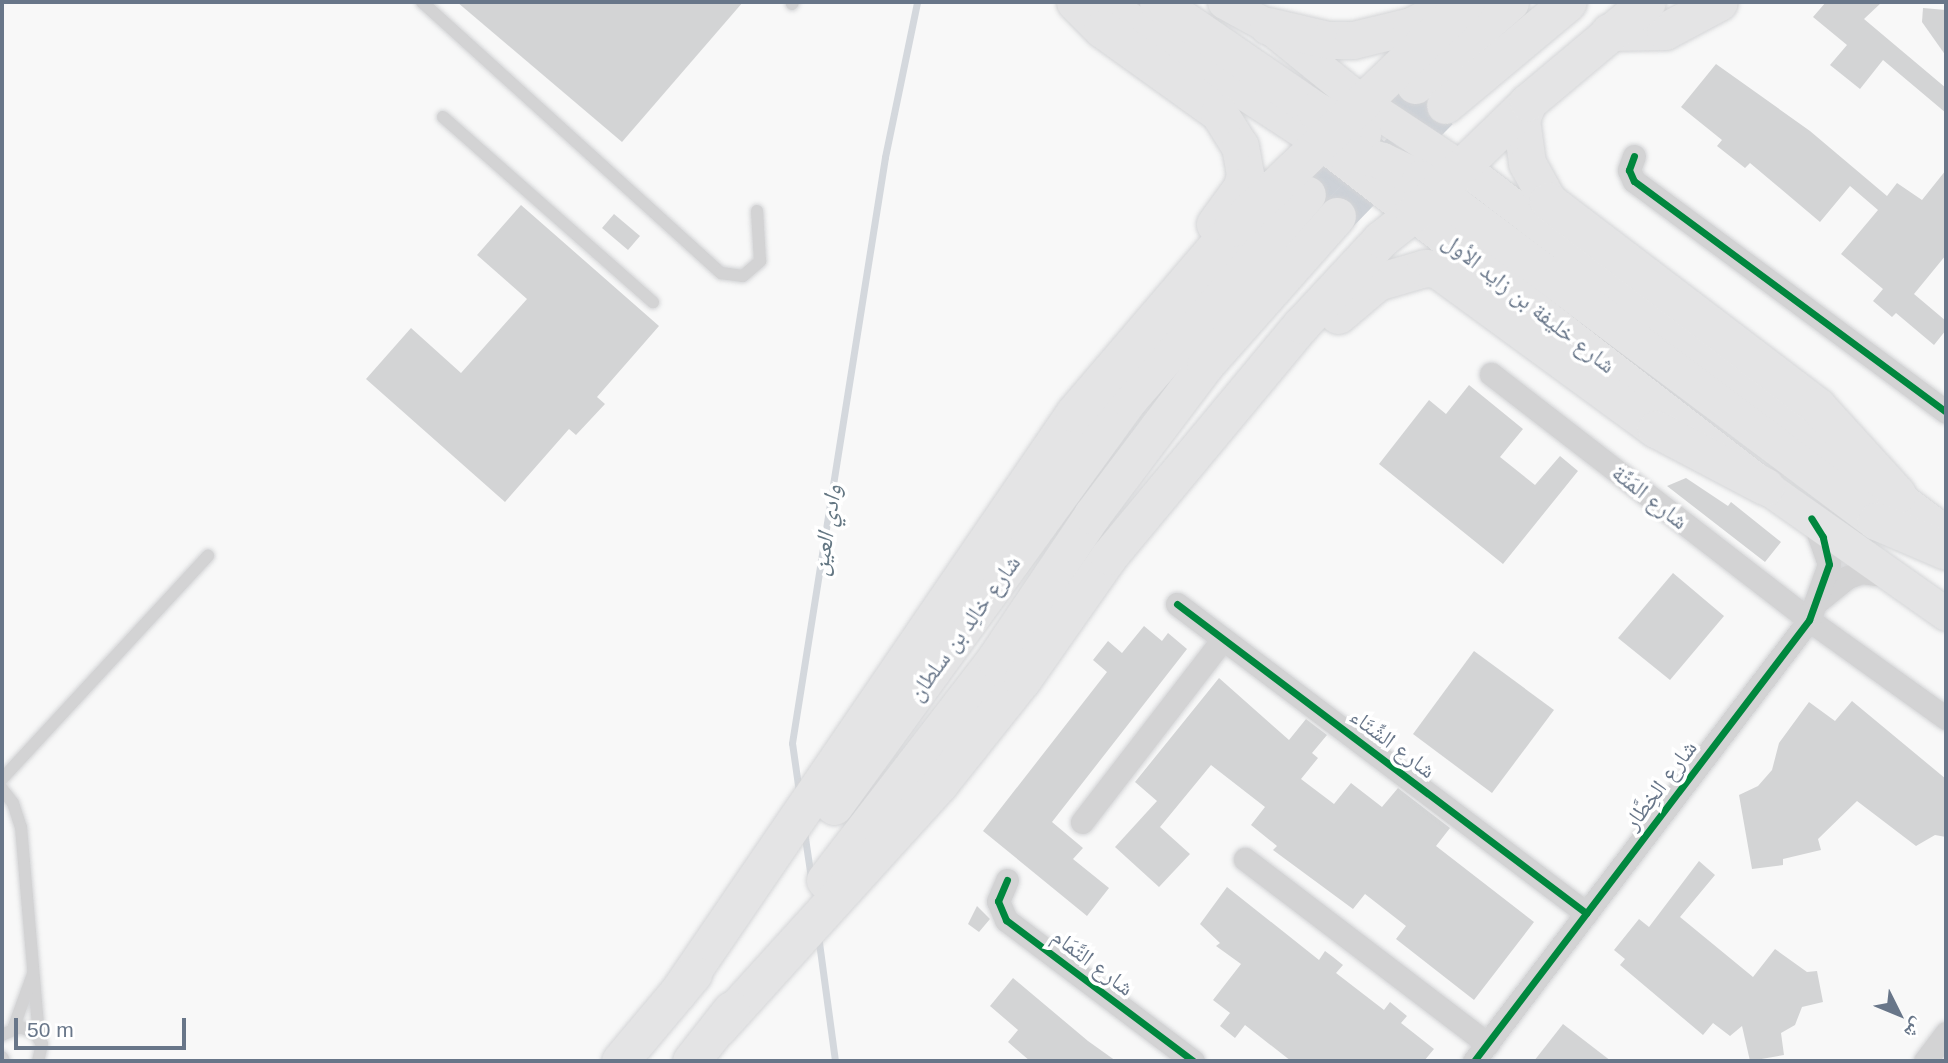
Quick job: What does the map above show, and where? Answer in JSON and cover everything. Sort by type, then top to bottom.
[{"type":"main road","points":[[620,1061],[677,992],[948,623],[1118,338],[1237,198],[1245,174],[1240,146],[1219,113],[1102,29],[1075,2]]},
{"type":"main road","name":"شارع خليفة بن زايد الأول","points":[[1104,2],[1342,123],[1437,190],[1897,494],[1946,533]]},
{"type":"main road","points":[[1158,2],[1315,110],[1397,150],[1437,190],[1876,521],[1946,551]]},
{"type":"main road","name":"شارع خليفة بن زايد الأول","points":[[1224,2],[1268,26],[1342,123]]},
{"type":"main road","points":[[1268,26],[1328,40],[1353,40],[1411,26],[1459,2]]},
{"type":"main road","points":[[1074,413],[1178,286],[1232,228],[1466,2]]},
{"type":"main road","points":[[1415,85],[1510,2]]},
{"type":"main road","points":[[1445,105],[1568,2]]},
{"type":"main road","points":[[1008,669],[1144,513],[1301,325],[1381,239],[1437,190],[1528,102],[1647,2]]},
{"type":"main road","points":[[1609,32],[1665,31],[1718,2]]},
{"type":"main road","points":[[1528,102],[1521,119],[1527,163],[1548,201],[1817,406],[1897,494]]},
{"type":"main road","name":"شارع خليفة بن زايد الأول","points":[[1437,190],[1766,487],[1946,614]]},
{"type":"main road","name":"شارع خالِد بن سلطان","points":[[948,623],[1129,399],[1307,194]]},
{"type":"main road","name":"شارع خالِد بن سلطان","points":[[691,1061],[718,1028],[859,832],[1008,669],[1092,515],[1205,365],[1337,216]]},
{"type":"main road","points":[[1144,513],[1199,464],[1355,296],[1377,282],[1425,268],[1449,275],[1656,429],[1766,487]]},
{"type":"street","points":[[1634,156],[1629,170],[1634,181],[1946,412]]},
{"type":"street","name":"شارع المَتَّة","points":[[1491,374],[1813,611],[1946,718]]},
{"type":"street","name":"شارع الخِطَّار","points":[[1811,518],[1829,554],[1813,611]]},
{"type":"street","name":"شارع الخِطَّار","points":[[1245,859],[1481,1053],[1813,611],[1848,577],[1862,572],[1896,578]]},
{"type":"street","name":"شارع الشِّتَاء","points":[[1177,604],[1587,914]]},
{"type":"street","points":[[1082,822],[1223,639]]},
{"type":"street","name":"شارع التَّمَام","points":[[1007,880],[998,901],[1006,920],[1193,1061]]},
{"type":"street","points":[[1925,1061],[1946,1033]]},
{"type":"lane","points":[[422,2],[721,273],[743,276],[760,261],[757,211]]},
{"type":"lane","points":[[443,117],[653,302]]},
{"type":"lane","points":[[2,779],[208,556]]},
{"type":"lane","points":[[2,789],[13,803],[21,827],[41,1040],[38,1061]]},
{"type":"lane","points":[[6,1034],[33,973]]},
{"type":"lane","points":[[6,1034],[28,1028],[41,1040],[51,1061]]},
{"type":"building","points":[[457,2],[743,2],[622,142]]},
{"type":"building","points":[[1826,2],[1882,2],[1864,19],[1946,88],[1946,113],[1883,60],[1860,89],[1830,65],[1847,45],[1813,17]]},
{"type":"building","points":[[1923,8],[1946,10],[1946,56],[1922,22]]},
{"type":"building","points":[[1716,64],[1810,131],[1887,196],[1897,183],[1922,200],[1946,170],[1946,255],[1914,294],[1946,321],[1946,330],[1934,345],[1896,313],[1892,317],[1873,301],[1883,289],[1841,254],[1878,210],[1850,186],[1820,222],[1750,163],[1745,168],[1717,146],[1722,140],[1681,107]]},
{"type":"building","points":[[521,205],[659,326],[597,397],[605,404],[576,435],[569,429],[505,502],[366,379],[411,328],[461,373],[527,299],[477,255]]},
{"type":"building","points":[[614,214],[640,236],[628,250],[602,228]]},
{"type":"building","points":[[1469,385],[1523,429],[1500,457],[1535,485],[1560,456],[1578,471],[1503,564],[1379,464],[1429,400],[1446,414]]},
{"type":"building","points":[[1686,478],[1728,506],[1731,502],[1781,542],[1765,562],[1667,486]]},
{"type":"building","points":[[1673,573],[1724,616],[1670,680],[1618,638]]},
{"type":"building","points":[[1144,626],[1162,641],[1168,633],[1187,649],[1052,822],[1083,848],[1073,859],[1109,888],[1087,916],[983,831],[1107,672],[1093,660],[1108,641],[1122,653]]},
{"type":"building","points":[[1474,651],[1554,710],[1492,793],[1413,734]]},
{"type":"building","points":[[1219,678],[1289,740],[1306,719],[1327,735],[1312,753],[1318,758],[1301,779],[1334,804],[1351,783],[1382,807],[1398,788],[1450,828],[1436,846],[1534,922],[1474,1000],[1396,939],[1406,926],[1365,894],[1353,909],[1273,850],[1277,846],[1251,825],[1265,807],[1211,765],[1160,827],[1190,854],[1159,887],[1115,847],[1157,801],[1135,782]]},
{"type":"building","points":[[1852,701],[1946,779],[1946,837],[1935,835],[1916,846],[1857,801],[1818,839],[1821,850],[1783,859],[1783,865],[1752,869],[1739,795],[1758,786],[1772,770],[1779,743],[1809,702],[1835,721]]},
{"type":"building","points":[[1699,861],[1715,875],[1680,917],[1753,977],[1775,949],[1807,972],[1817,971],[1823,1002],[1802,1007],[1795,1025],[1781,1033],[1784,1055],[1750,1061],[1742,1026],[1730,1036],[1713,1023],[1703,1035],[1620,965],[1625,959],[1614,950],[1639,919],[1649,927]]},
{"type":"building","points":[[1227,887],[1319,960],[1325,951],[1333,957],[1343,965],[1336,973],[1384,1010],[1390,1002],[1407,1016],[1401,1023],[1434,1049],[1424,1061],[1291,1061],[1245,1025],[1235,1038],[1220,1026],[1230,1013],[1213,1000],[1241,964],[1216,946],[1220,943],[1200,924]]},
{"type":"building","points":[[977,906],[990,919],[979,932],[968,924]]},
{"type":"building","points":[[1013,978],[1116,1061],[1030,1061],[1008,1042],[1018,1030],[990,1006]]},
{"type":"building","points":[[1563,1024],[1611,1061],[1534,1061]]},
{"type":"waterway","name":"وادي العين","points":[[799,792],[792,743],[885,157],[917,2]]},
{"type":"waterway","name":"وادي العين","points":[[804,831],[811,878]]},
{"type":"waterway","name":"وادي العين","points":[[818,935],[835,1061]]},
{"type":"tunnel","points":[[1307,194],[1415,85]]},
{"type":"tunnel","points":[[1337,216],[1445,105]]},
{"type":"cycle path","points":[[1634,156],[1629,170],[1634,181],[1946,412]]},
{"type":"cycle path","points":[[1474,1061],[1809,620],[1829,564],[1823,537],[1811,518]]},
{"type":"cycle path","points":[[1177,604],[1586,913]]},
{"type":"cycle path","points":[[1007,880],[998,901],[1006,920],[1193,1061]]}]
